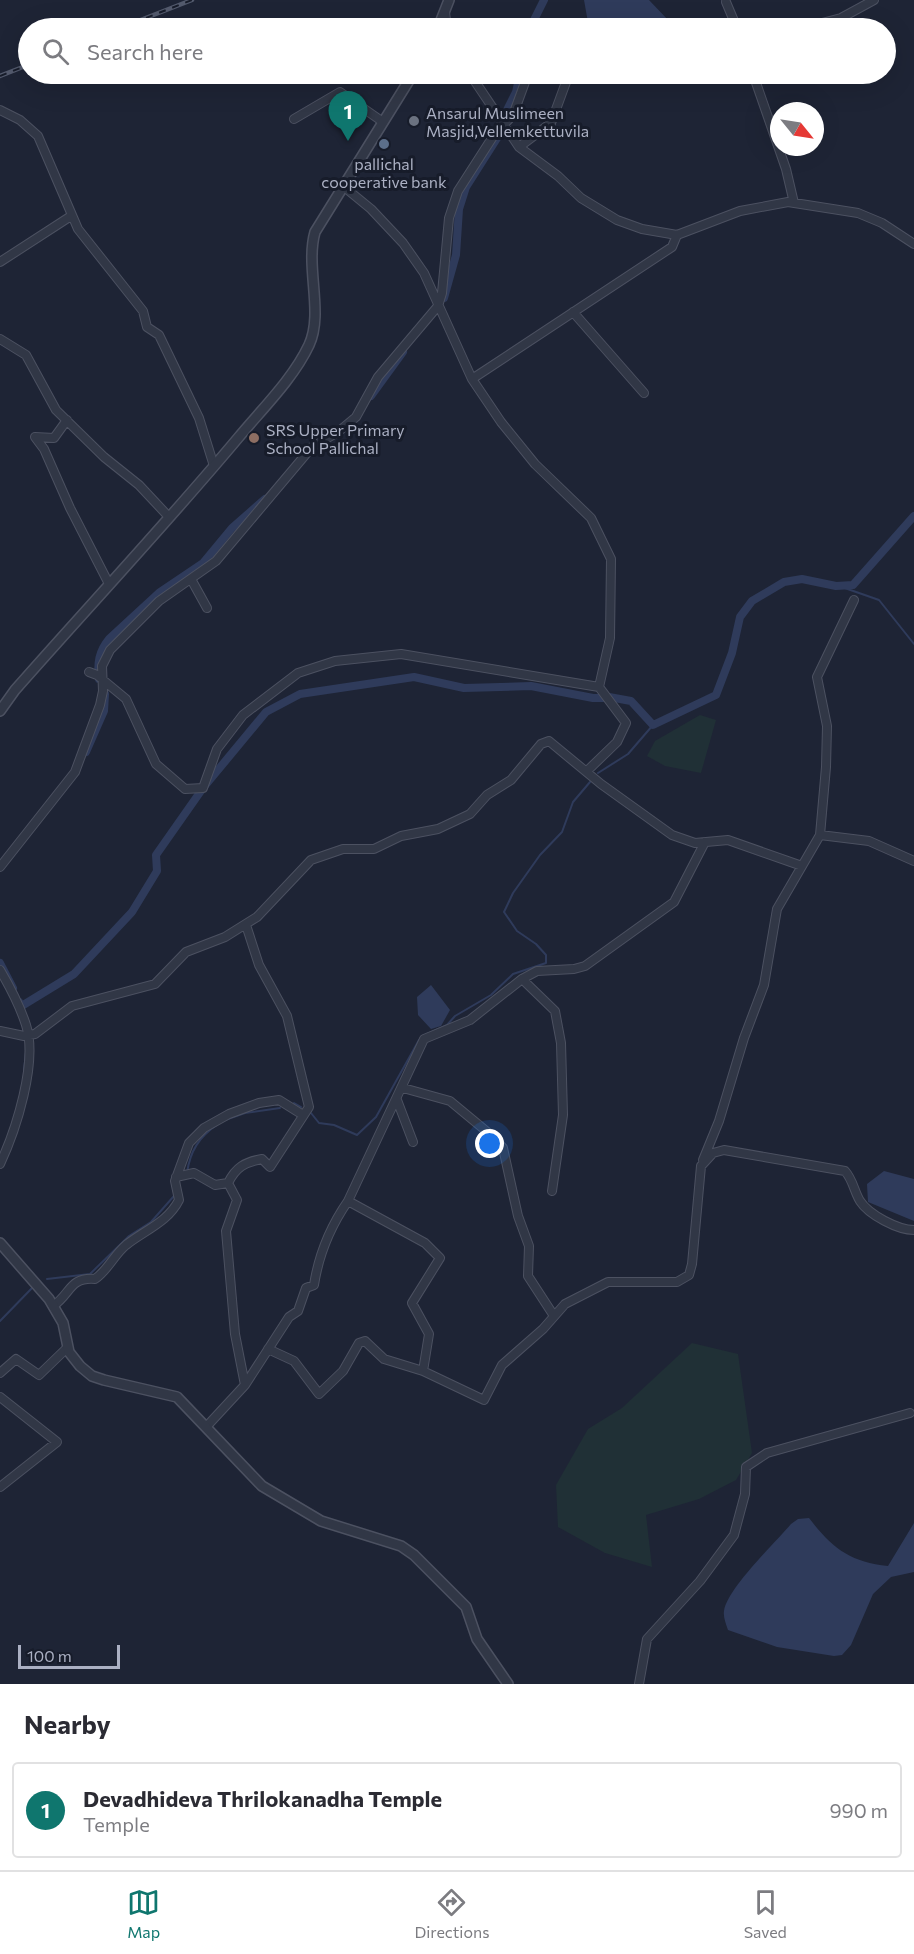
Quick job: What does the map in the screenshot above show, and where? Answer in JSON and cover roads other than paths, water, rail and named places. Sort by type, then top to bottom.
[{"type":"street","points":[[442,18],[449,0]]},
{"type":"street","points":[[841,18],[874,0]]},
{"type":"street","points":[[726,2],[733,18]]},
{"type":"street","points":[[444,12],[445,18]]},
{"type":"street","points":[[0,711],[15,690],[214,466],[293,372],[310,343],[314,324],[311,246],[315,232],[407,84]]},
{"type":"street","points":[[477,84],[519,147],[558,176],[570,190],[611,216],[642,229],[677,234],[740,211],[775,202],[794,203],[864,215],[914,244]]},
{"type":"street","points":[[0,867],[75,772],[100,705],[102,666],[119,639],[159,601],[216,561],[312,447],[338,432],[356,417],[378,377],[438,306],[442,293],[449,218],[458,191],[476,162],[515,112],[525,84]]},
{"type":"street","points":[[519,147],[550,123],[565,84]]},
{"type":"street","points":[[756,84],[786,169],[794,203]]},
{"type":"street","points":[[294,119],[340,92],[383,122]]},
{"type":"street","points":[[0,110],[20,120],[38,136],[71,216],[87,242],[143,311],[147,327],[159,335],[186,396],[199,418],[214,466]]},
{"type":"street","points":[[344,186],[371,209],[403,243],[424,273],[472,379],[501,422],[536,464],[591,518],[611,559],[610,638],[599,687]]},
{"type":"street","points":[[0,262],[71,216]]},
{"type":"street","points":[[472,379],[672,247],[677,234]]},
{"type":"street","points":[[573,312],[644,393]]},
{"type":"street","points":[[0,339],[26,355],[56,410],[104,457],[139,485],[169,516]]},
{"type":"street","points":[[67,420],[54,438],[34,437],[44,449],[70,508],[109,584]]},
{"type":"street","points":[[191,579],[207,608]]},
{"type":"street","points":[[268,1350],[294,1361],[319,1394],[343,1371],[359,1343],[365,1341],[384,1359],[423,1371],[484,1400],[502,1365],[565,1304],[608,1282],[677,1282],[689,1275],[701,1166],[719,1121],[744,1038],[764,985],[777,909],[820,835],[827,726],[817,677],[854,600]]},
{"type":"street","points":[[89,672],[126,699],[156,764],[185,789],[202,788],[217,749],[243,715],[298,673],[335,662],[401,654],[599,687],[626,723],[617,742],[587,771]]},
{"type":"street","points":[[0,1031],[35,1034],[72,1006],[155,984],[186,952],[225,937],[267,909],[311,860],[343,849],[374,849],[401,836],[432,831],[470,814],[487,795],[511,780],[546,742],[556,744],[587,771],[672,835],[688,842],[728,840],[802,866]]},
{"type":"street","points":[[820,835],[869,841],[914,861]]},
{"type":"street","points":[[207,1426],[245,1385],[290,1317],[298,1311],[306,1288],[314,1285],[318,1261],[331,1226],[348,1201],[398,1100],[424,1040],[470,1020],[522,979],[537,971],[574,969],[585,966],[660,914],[674,902],[705,842]]},
{"type":"street","points":[[228,1183],[235,1170],[249,1161],[262,1159],[270,1167],[309,1107],[293,1036],[286,1016],[259,965],[246,925]]},
{"type":"street","points":[[0,970],[27,1026],[28,1035],[28,1074],[15,1131],[0,1164]]},
{"type":"street","points":[[522,979],[555,1011],[561,1043],[563,1115],[552,1191]]},
{"type":"street","points":[[403,1088],[450,1101],[503,1148],[518,1216],[529,1246],[528,1276],[555,1316]]},
{"type":"street","points":[[53,1306],[62,1301],[69,1287],[85,1279],[95,1279],[105,1272],[125,1246],[173,1211],[179,1200],[176,1177],[189,1143],[204,1128],[230,1114],[259,1103],[279,1100],[303,1115]]},
{"type":"street","points":[[398,1100],[413,1142]]},
{"type":"street","points":[[701,1166],[713,1153],[724,1150],[845,1171],[852,1179],[860,1200],[867,1208],[903,1230],[914,1230]]},
{"type":"street","points":[[176,1177],[194,1173],[215,1185],[228,1183]]},
{"type":"street","points":[[228,1183],[237,1200],[226,1231],[235,1334],[245,1385]]},
{"type":"street","points":[[348,1201],[425,1243],[440,1258],[412,1303],[429,1334],[423,1371]]},
{"type":"street","points":[[0,1243],[53,1306],[63,1323],[68,1347],[74,1360],[92,1376],[177,1396],[262,1486],[321,1521],[401,1546],[414,1555],[466,1607],[477,1639],[508,1684]]},
{"type":"street","points":[[0,1373],[16,1359],[39,1375],[68,1347]]},
{"type":"street","points":[[0,1397],[57,1442],[0,1487]]},
{"type":"street","points":[[639,1684],[647,1639],[700,1581],[734,1535],[745,1494],[746,1467],[767,1453],[910,1413]]},
{"type":"water","points":[[584,0],[649,0],[666,18],[587,18]]},
{"type":"water","points":[[431,985],[450,1010],[441,1026],[431,1029],[418,1015],[417,997]]},
{"type":"water","points":[[884,1171],[914,1179],[914,1221],[868,1202],[867,1184]]},
{"type":"water","points":[[809,1518],[826,1538],[843,1552],[863,1561],[888,1566],[914,1523],[914,1572],[891,1577],[873,1594],[851,1645],[842,1655],[834,1656],[777,1647],[728,1630],[725,1621],[724,1611],[727,1602],[742,1579],[791,1524],[798,1519]]},
{"type":"waterway","points":[[535,18],[544,0]]},
{"type":"waterway","points":[[504,116],[518,84]]},
{"type":"waterway","points":[[444,298],[456,255],[459,209],[466,187],[499,135]]},
{"type":"waterway","points":[[371,396],[403,352]]},
{"type":"waterway","points":[[99,679],[100,658],[109,639],[160,592],[203,563],[232,528],[265,499]]},
{"type":"waterway","points":[[609,697],[631,701],[653,725],[716,695],[732,653],[740,617],[752,601],[784,582],[802,579],[836,586],[853,585],[914,516]]},
{"type":"waterway","points":[[839,586],[879,600],[914,644]]},
{"type":"waterway","points":[[19,1002],[20,1007],[74,974],[132,912],[157,871],[156,855],[203,788],[266,712],[300,694],[414,677],[464,688],[531,686],[603,698]]},
{"type":"waterway","points":[[86,752],[104,711],[105,694]]},
{"type":"waterway","points":[[598,773],[628,754],[653,725]]},
{"type":"waterway","points":[[423,1036],[447,1025],[455,1016],[491,995],[513,974],[546,963],[546,955],[536,944],[517,931],[504,912],[513,893],[540,855],[562,832],[573,802],[590,782]]},
{"type":"waterway","points":[[0,963],[13,988]]},
{"type":"waterway","points":[[311,1113],[319,1123],[334,1125],[357,1135],[376,1117],[419,1040]]},
{"type":"waterway","points":[[24,1070],[26,1052]]},
{"type":"waterway","points":[[294,1103],[301,1107]]},
{"type":"waterway","points":[[225,1120],[245,1113],[280,1108]]},
{"type":"waterway","points":[[187,1173],[196,1145],[218,1124]]},
{"type":"waterway","points":[[47,1279],[90,1274],[129,1236],[151,1222],[174,1196]]},
{"type":"waterway","points":[[0,1321],[34,1286]]},
{"type":"railway","points":[[146,18],[192,0]]},
{"type":"railway","points":[[0,76],[18,69]]},
{"type":"place","name":"Ansarul Muslimeen Masjid,Vellemkettuvila","points":[[414,121]]},
{"type":"place","name":"Devadhideva Thrilokanadha Temple","points":[[348,141]]},
{"type":"place","name":"pallichal cooperative bank","points":[[384,144]]},
{"type":"place","name":"SRS Upper Primary School Pallichal","points":[[254,438]]}]
